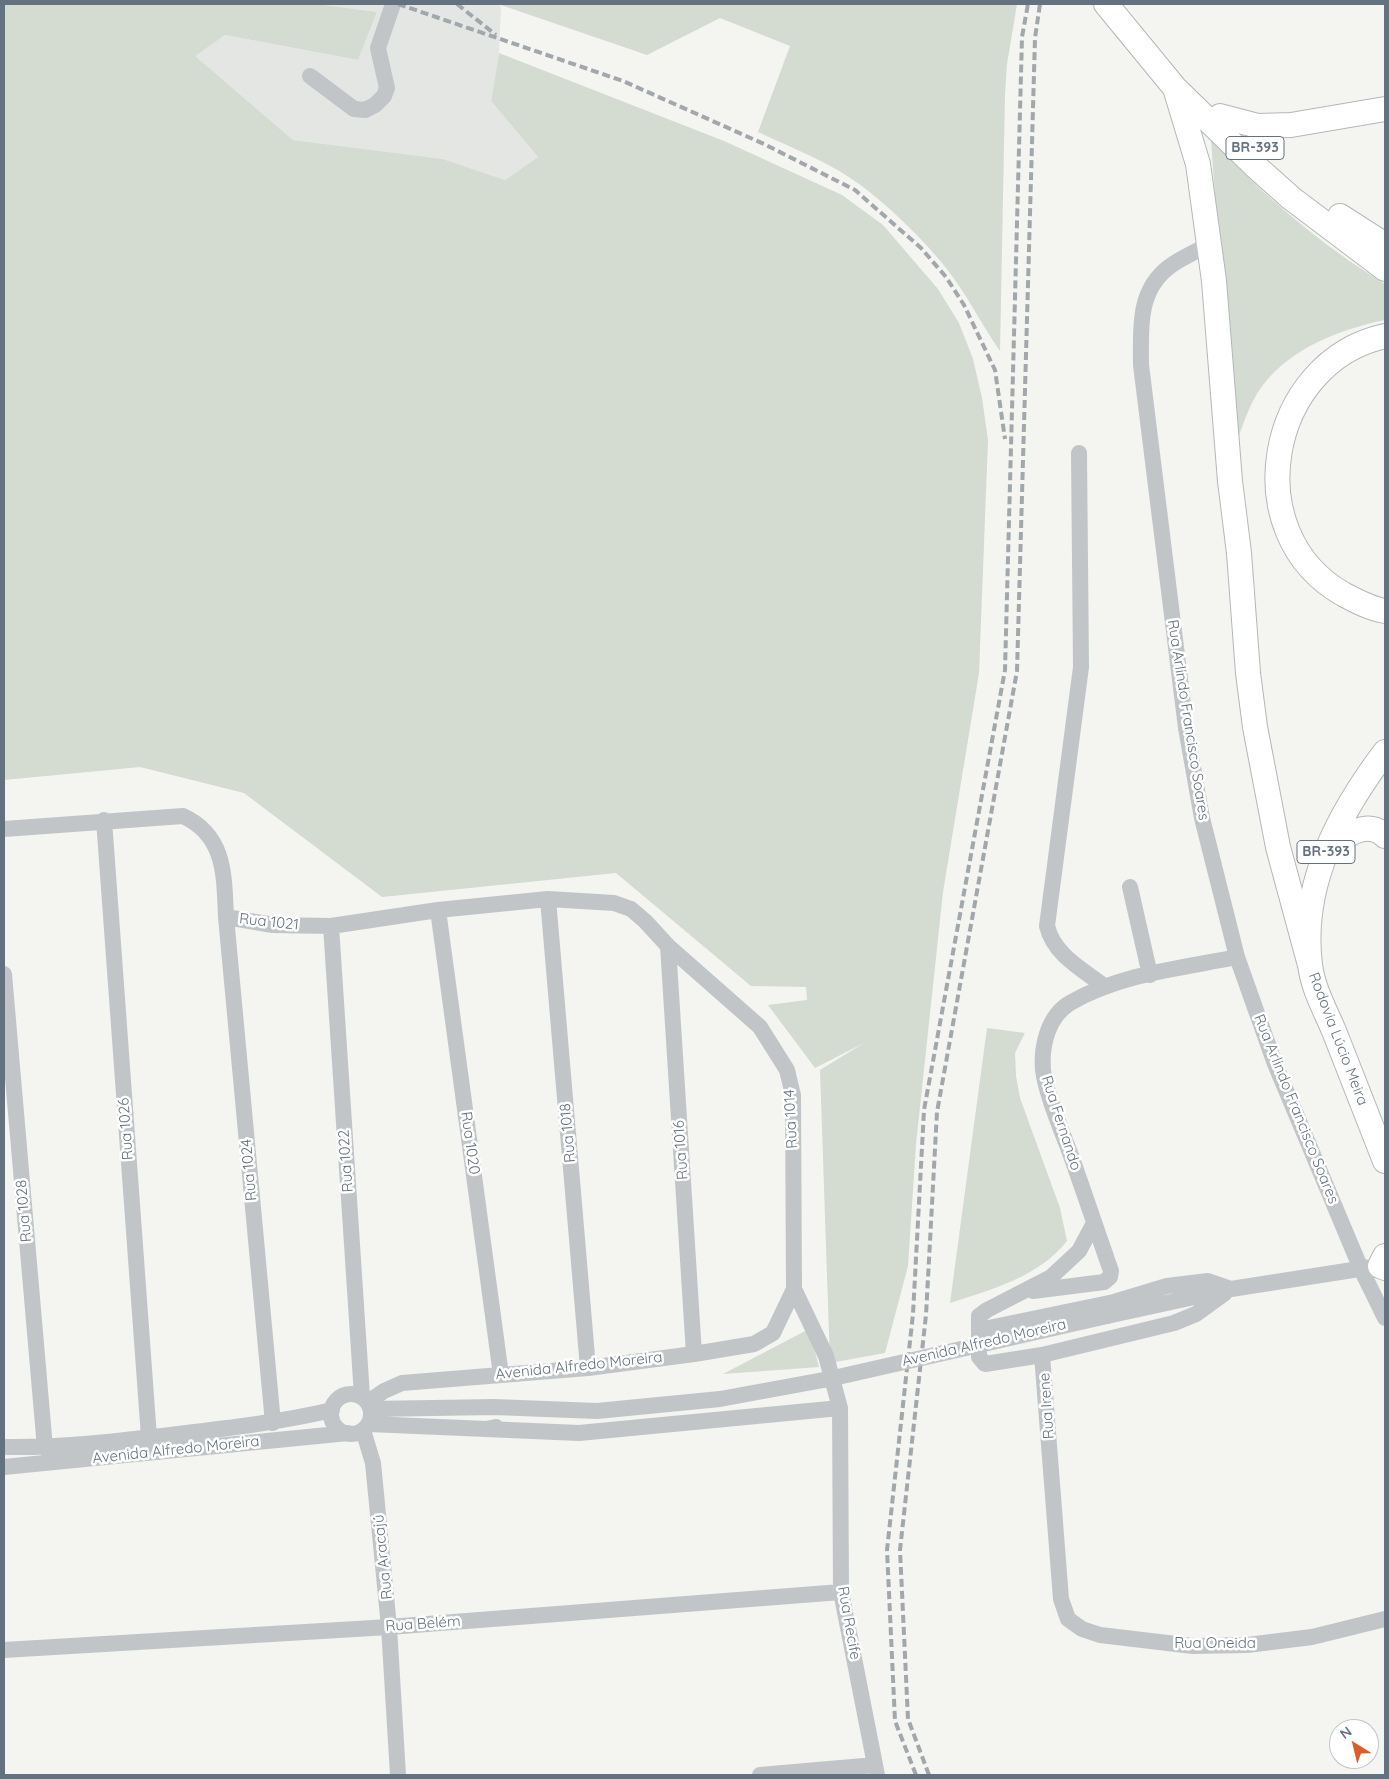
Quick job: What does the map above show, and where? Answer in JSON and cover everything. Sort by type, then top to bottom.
[{"type":"highway","name":"BR-393","points":[[1106,4],[1136,38],[1151,61],[1175,88]]},
{"type":"highway","name":"BR-393","points":[[1136,38],[1158,53],[1220,116],[1268,161],[1359,229],[1385,245]]},
{"type":"highway","points":[[1175,88],[1198,164],[1210,244],[1230,481],[1239,553],[1246,654],[1255,727],[1278,847],[1310,965]]},
{"type":"highway","points":[[1175,88],[1254,166],[1291,198],[1385,269]]},
{"type":"highway","points":[[1220,116],[1258,126],[1291,125],[1385,109]]},
{"type":"highway","points":[[1385,336],[1369,340],[1342,353],[1315,378],[1299,400],[1285,428],[1277,460],[1277,490],[1281,512],[1289,533],[1299,554],[1312,571],[1332,587],[1355,600],[1385,611]]},
{"type":"highway","name":"Rodovia Lúcio Meira","points":[[1385,752],[1338,824],[1310,900],[1308,926],[1310,965],[1385,1162]]},
{"type":"highway","points":[[1327,850],[1347,835],[1362,830],[1375,830],[1385,836]]},
{"type":"street","points":[[310,76],[354,109],[365,110],[375,105],[384,96],[387,88],[378,48],[393,4]]},
{"type":"street","name":"Rua Arlindo Francisco Soares","points":[[1210,244],[1168,268],[1145,298],[1140,322],[1141,365],[1186,728],[1202,818],[1237,957],[1275,1064],[1378,1265],[1385,1318]]},
{"type":"street","points":[[1080,453],[1081,666],[1047,926],[1051,940],[1061,953],[1104,986]]},
{"type":"street","name":"Rua 1021","points":[[4,829],[104,820],[183,816],[198,823],[209,833],[218,851],[224,878],[226,917],[273,925],[331,926],[438,910],[548,899]]},
{"type":"street","name":"Rua 1026","points":[[104,820],[149,1438]]},
{"type":"street","points":[[1130,887],[1150,975]]},
{"type":"street","name":"Rua 1014","points":[[548,899],[614,903],[631,909],[646,921],[668,946],[760,1026],[787,1070],[793,1095],[794,1289],[826,1356],[840,1408]]},
{"type":"street","name":"Rua 1018","points":[[548,899],[588,1368]]},
{"type":"street","name":"Rua 1020","points":[[438,910],[501,1375]]},
{"type":"street","name":"Rua 1024","points":[[226,917],[273,1423]]},
{"type":"street","name":"Rua 1022","points":[[331,926],[363,1416]]},
{"type":"street","name":"Rua 1016","points":[[668,946],[694,1354]]},
{"type":"street","name":"Rua Fernando","points":[[1026,1291],[1104,1282],[1110,1277],[1111,1271],[1043,1071],[1043,1051],[1047,1031],[1055,1017],[1068,1004],[1104,986],[1237,957]]},
{"type":"street","name":"Rua 1028","points":[[4,974],[45,1448]]},
{"type":"street","name":"Rua Irene","points":[[1061,1598],[1042,1355],[990,1365],[985,1364],[979,1357],[979,1316],[981,1313],[1026,1291],[1067,1264],[1079,1251],[1094,1223]]},
{"type":"street","name":"Avenida Alfredo Moreira","points":[[486,1429],[592,1411],[720,1399],[773,1390],[1230,1289],[1378,1265]]},
{"type":"street","points":[[979,1330],[1114,1302],[1167,1286],[1208,1281],[1230,1289]]},
{"type":"street","name":"Avenida Alfredo Moreira","points":[[363,1416],[384,1391],[402,1383],[588,1368],[754,1344],[773,1334],[794,1289]]},
{"type":"street","points":[[1042,1355],[1174,1323],[1196,1314],[1230,1289]]},
{"type":"street","points":[[347,1394],[363,1416],[335,1425],[332,1410],[340,1397],[347,1394]]},
{"type":"street","name":"Avenida Alfredo Moreira","points":[[4,1467],[363,1416],[494,1407],[592,1411]]},
{"type":"street","name":"Avenida Alfredo Moreira","points":[[363,1416],[486,1429],[579,1433],[840,1408]]},
{"type":"street","name":"Rua Recife","points":[[840,1408],[841,1592],[876,1770]]},
{"type":"street","name":"Avenida Alfredo Moreira","points":[[4,1447],[45,1448],[149,1438],[273,1423],[332,1410]]},
{"type":"street","name":"Rua Aracajú","points":[[363,1416],[373,1463],[389,1627],[398,1775]]},
{"type":"street","name":"Rua Belém","points":[[4,1650],[389,1627],[841,1592]]},
{"type":"street","name":"Rua Oneida","points":[[1061,1598],[1068,1619],[1082,1629],[1100,1635],[1193,1646],[1247,1645],[1312,1637],[1385,1619]]},
{"type":"street","points":[[760,1775],[876,1770]]},
{"type":"shaded area","points":[[4,4],[317,4],[377,12],[358,60],[225,35],[195,56],[293,140],[443,159],[505,180],[538,157],[491,101],[499,53],[724,141],[842,195],[883,225],[938,289],[959,323],[973,359],[982,398],[988,440],[979,673],[943,892],[916,1144],[908,1266],[885,1353],[830,1363],[820,1070],[864,1043],[815,1068],[768,1005],[807,1000],[806,987],[751,986],[616,873],[382,897],[244,793],[140,767],[4,780]]},
{"type":"shaded area","points":[[317,4],[498,4],[501,7],[499,53],[491,101],[538,157],[505,180],[443,159],[293,140],[194,56],[225,35],[358,60],[377,12]]},
{"type":"shaded area","points":[[498,4],[1017,4],[1007,64],[1005,94],[1000,351],[961,288],[946,268],[928,246],[894,213],[847,176],[810,156],[758,132],[790,46],[720,18],[647,55]]},
{"type":"shaded area","points":[[1211,140],[1251,180],[1294,218],[1338,253],[1385,284],[1385,320],[1351,329],[1318,342],[1288,360],[1274,372],[1258,392],[1249,409],[1233,451]]},
{"type":"shaded area","points":[[987,1028],[1025,1033],[1015,1053],[1016,1076],[1020,1098],[1060,1208],[1067,1241],[1043,1264],[1029,1273],[998,1287],[950,1303]]},
{"type":"shaded area","points":[[809,1329],[819,1367],[723,1374]]},
{"type":"railway","points":[[398,4],[623,81],[764,144],[855,190],[921,248],[946,277],[964,305],[995,370],[1005,439]]},
{"type":"railway","points":[[457,4],[496,35]]},
{"type":"railway","points":[[916,1775],[895,1721],[887,1550],[913,1314],[924,1110],[1005,670],[1022,37],[1028,4]]},
{"type":"railway","points":[[929,1775],[908,1719],[900,1550],[926,1315],[937,1112],[1017,671],[1035,38],[1040,4]]}]
